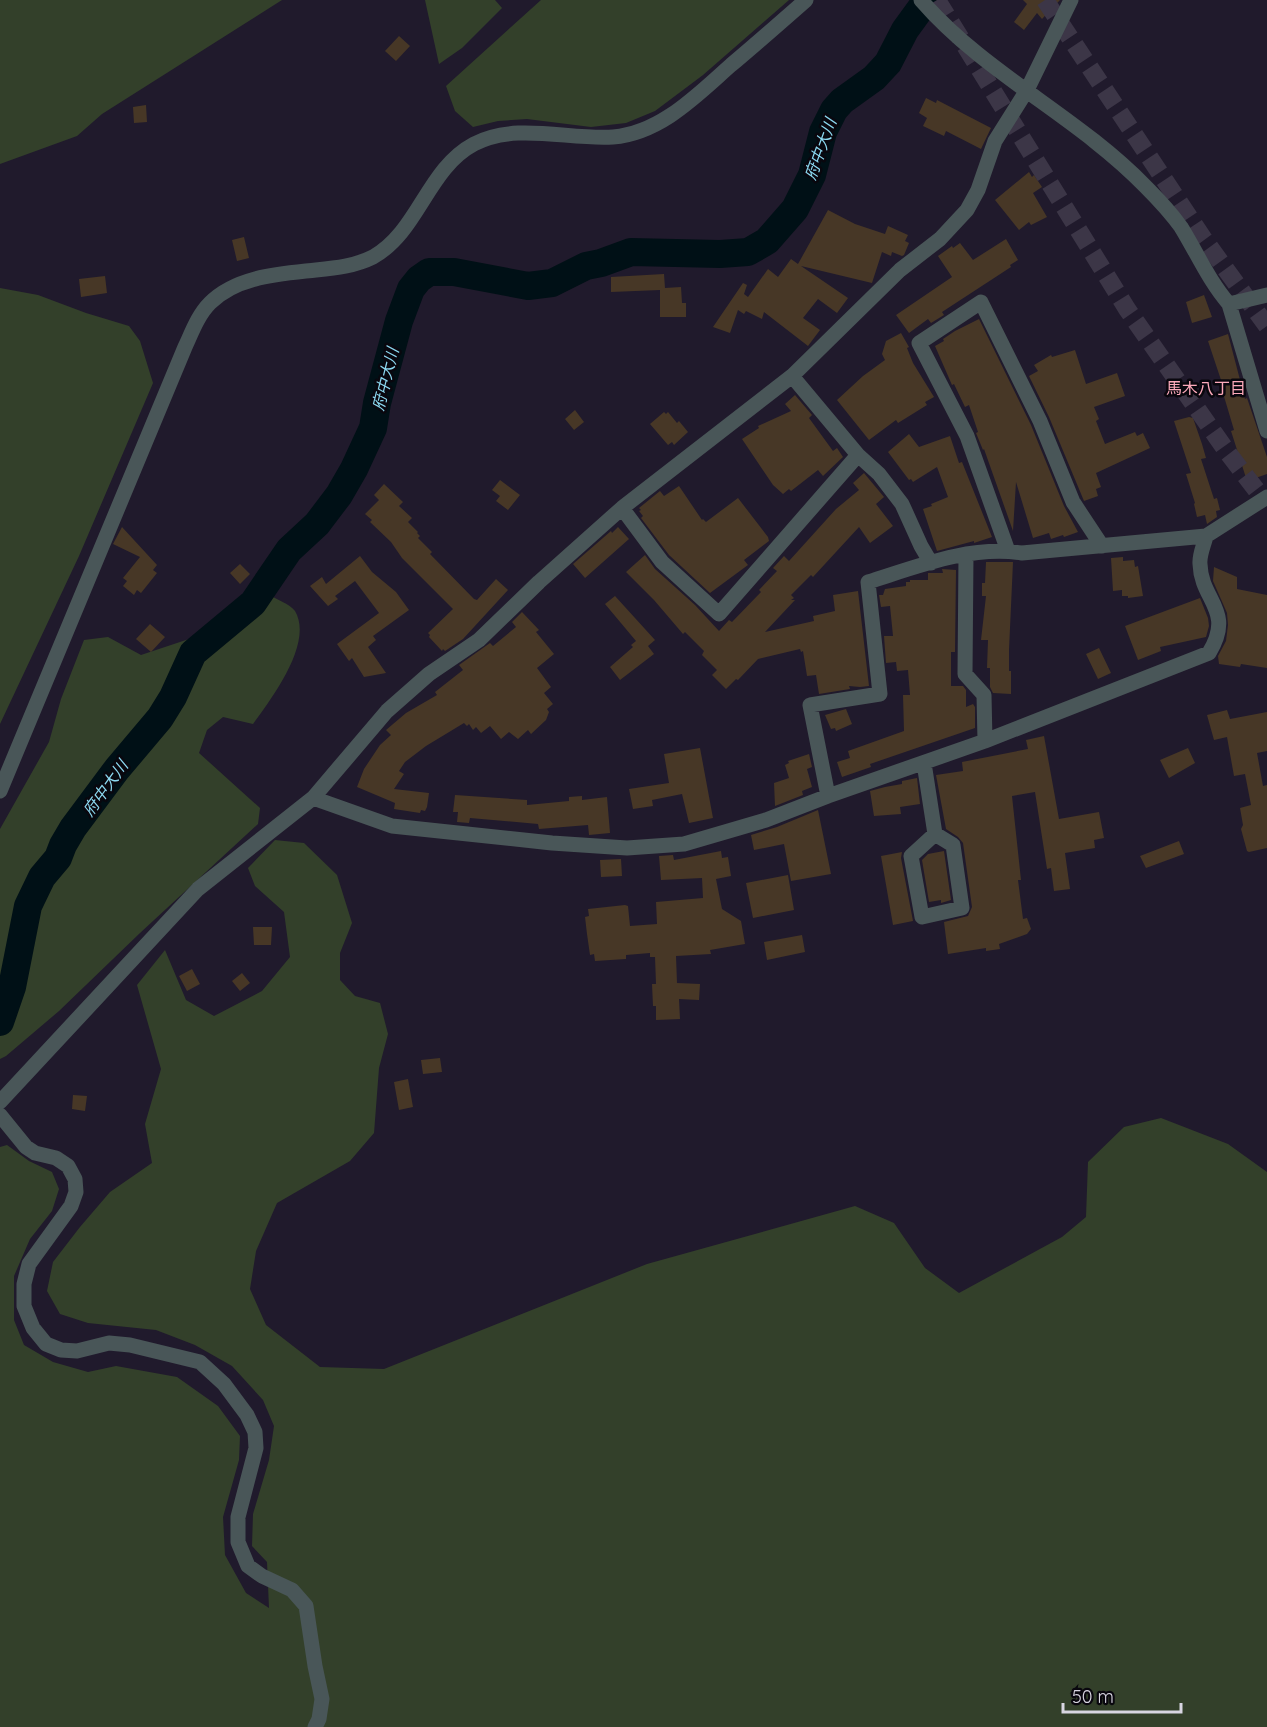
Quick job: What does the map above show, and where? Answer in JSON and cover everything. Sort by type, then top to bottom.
[{"type":"street","points":[[0,791],[186,347],[196,324],[209,304],[235,287],[264,275],[345,267],[372,257],[389,245],[406,228],[443,169],[454,158],[474,144],[496,135],[516,133],[615,137],[639,131],[663,121],[686,105],[806,0]]},
{"type":"street","points":[[921,0],[959,39],[1105,149],[1146,186],[1179,225],[1216,289],[1229,304],[1267,431]]},
{"type":"street","points":[[0,1102],[198,889],[313,798],[387,711],[429,674],[479,640],[539,582],[622,508],[792,376],[900,270],[940,239],[967,210],[978,190],[994,141],[1027,90],[1071,0]]},
{"type":"street","points":[[1229,304],[1267,295]]},
{"type":"street","points":[[1008,551],[967,436],[918,343],[981,302],[1040,421],[1073,502],[1102,546]]},
{"type":"street","points":[[792,376],[858,455],[879,474],[902,504],[921,546],[932,563]]},
{"type":"street","points":[[622,508],[662,562],[719,614],[858,455]]},
{"type":"street","points":[[828,796],[810,705],[880,694],[868,582],[966,555],[1008,551],[1022,553],[1206,536],[1267,497]]},
{"type":"street","points":[[313,798],[392,826],[552,843],[627,848],[684,844],[766,820],[986,741],[1209,653],[1216,642],[1219,627],[1217,611],[1199,562],[1206,536]]},
{"type":"street","points":[[966,555],[965,674],[984,695],[986,741]]},
{"type":"street","points":[[924,763],[935,834],[953,845],[962,908],[922,917],[911,856],[935,834]]},
{"type":"street","points":[[0,1114],[26,1147],[35,1153],[56,1158],[68,1166],[75,1179],[76,1192],[71,1206],[29,1264],[24,1284],[24,1306],[33,1328],[46,1344],[61,1350],[77,1351],[109,1343],[119,1344],[201,1362],[224,1384],[247,1415],[255,1432],[256,1448],[238,1517],[237,1542],[248,1566],[262,1576],[292,1590],[306,1606],[322,1699],[319,1719],[315,1727]]},
{"type":"green space","points":[[0,0],[282,0],[102,114],[77,136],[0,164]]},
{"type":"green space","points":[[425,0],[495,0],[502,8],[462,48],[439,64]]},
{"type":"green space","points":[[541,0],[789,0],[703,75],[655,111],[626,123],[591,127],[527,119],[498,121],[473,127],[455,111],[446,86]]},
{"type":"green space","points":[[0,288],[38,295],[129,326],[140,341],[153,383],[79,556],[0,724]]},
{"type":"green space","points":[[268,594],[295,611],[299,624],[299,639],[295,654],[279,686],[253,724],[223,717],[207,730],[199,753],[260,808],[258,824],[59,1011],[0,1059],[0,829],[49,742],[61,699],[84,640],[108,637],[141,655],[189,639],[226,614]]},
{"type":"green space","points":[[275,840],[304,843],[337,875],[352,923],[340,953],[340,980],[355,996],[380,1003],[388,1034],[379,1068],[374,1133],[350,1161],[277,1203],[256,1251],[250,1289],[266,1325],[320,1367],[384,1369],[647,1264],[855,1206],[894,1223],[925,1268],[959,1293],[1062,1237],[1086,1217],[1088,1162],[1124,1127],[1161,1118],[1228,1144],[1267,1172],[1267,1727],[0,1727],[0,1147],[7,1145],[29,1161],[52,1172],[59,1189],[52,1211],[30,1239],[14,1276],[14,1320],[24,1345],[53,1362],[88,1372],[116,1366],[177,1377],[218,1406],[240,1436],[239,1460],[223,1517],[225,1555],[246,1593],[269,1608],[267,1562],[252,1546],[253,1514],[269,1460],[274,1426],[263,1400],[232,1366],[195,1345],[156,1330],[88,1323],[60,1314],[47,1291],[53,1262],[80,1227],[110,1192],[152,1163],[145,1124],[161,1069],[137,985],[165,950],[186,1000],[214,1016],[262,991],[290,957],[284,912],[255,886],[248,868]]},
{"type":"building","points":[[1023,0],[1060,0],[1042,19],[1037,13],[1024,30],[1014,22],[1027,4]]},
{"type":"building","points":[[399,36],[410,46],[396,61],[385,51]]},
{"type":"building","points":[[926,98],[936,103],[937,100],[991,128],[981,149],[946,131],[944,136],[923,126],[927,118],[919,113]]},
{"type":"building","points":[[146,105],[147,122],[134,123],[133,107]]},
{"type":"building","points":[[1029,172],[1032,177],[1034,175],[1042,187],[1033,193],[1047,217],[1031,225],[1029,222],[1019,230],[995,200]]},
{"type":"building","points":[[828,210],[855,224],[885,234],[888,226],[908,235],[905,241],[909,243],[904,255],[892,252],[891,256],[882,252],[872,283],[801,266],[848,298],[837,313],[818,299],[803,318],[820,330],[808,346],[764,312],[762,319],[746,311],[744,314],[738,310],[730,333],[713,327],[743,283],[747,285],[744,294],[748,297],[768,269],[778,277],[791,259],[798,264]]},
{"type":"building","points":[[244,237],[249,258],[237,261],[232,240]]},
{"type":"building","points":[[1006,239],[1018,260],[1010,265],[1011,267],[942,312],[944,315],[931,323],[928,319],[909,333],[896,315],[952,277],[938,256],[960,243],[973,260]]},
{"type":"building","points":[[664,274],[665,288],[681,287],[682,303],[686,303],[686,317],[660,317],[660,290],[611,292],[611,277]]},
{"type":"building","points":[[105,276],[107,293],[81,297],[79,279]]},
{"type":"building","points":[[1204,295],[1212,317],[1192,323],[1186,302]]},
{"type":"building","points":[[979,319],[1031,425],[1064,506],[1078,532],[1051,539],[1049,533],[1033,538],[1016,482],[1013,531],[984,449],[976,433],[978,432],[969,405],[965,407],[954,384],[952,385],[935,346],[955,331]]},
{"type":"building","points":[[901,333],[909,347],[907,348],[913,363],[934,397],[925,402],[927,405],[898,423],[896,420],[869,440],[837,400],[885,360],[882,354],[886,341]]},
{"type":"building","points":[[1228,334],[1245,399],[1247,398],[1267,457],[1267,474],[1247,481],[1231,431],[1234,430],[1220,383],[1222,383],[1208,341]]},
{"type":"building","points":[[1075,350],[1086,384],[1117,373],[1125,396],[1094,407],[1099,419],[1096,421],[1105,444],[1135,432],[1137,436],[1143,433],[1150,448],[1096,473],[1101,487],[1096,489],[1098,496],[1084,501],[1029,376],[1038,371],[1034,365],[1051,355],[1052,357]]},
{"type":"building","points":[[795,395],[812,415],[809,418],[833,451],[837,448],[843,457],[823,476],[818,470],[791,491],[789,489],[783,494],[773,485],[742,439],[759,428],[758,426],[791,411],[785,404]]},
{"type":"building","points":[[575,410],[584,422],[574,430],[565,419]]},
{"type":"building","points":[[664,412],[666,414],[668,412],[677,423],[679,421],[688,432],[674,445],[672,442],[668,445],[650,424]]},
{"type":"building","points":[[1193,418],[1202,444],[1206,458],[1201,459],[1220,510],[1216,511],[1217,517],[1207,524],[1205,515],[1197,517],[1186,474],[1191,473],[1174,421]]},
{"type":"building","points":[[909,434],[919,447],[950,436],[959,463],[962,462],[992,537],[937,551],[923,509],[948,497],[937,467],[913,482],[888,452]]},
{"type":"building","points":[[864,473],[884,497],[876,504],[893,526],[870,543],[859,527],[813,577],[811,575],[791,595],[794,598],[791,600],[795,600],[765,632],[814,621],[813,616],[835,611],[833,595],[858,591],[869,686],[849,686],[850,689],[819,694],[816,675],[807,676],[803,651],[801,652],[800,649],[758,659],[726,689],[712,675],[717,670],[702,655],[704,651],[685,632],[683,634],[626,572],[645,555],[655,569],[695,605],[719,631],[729,620],[732,622],[761,592],[759,590],[777,571],[773,568],[784,556],[789,561],[836,509],[859,490],[853,483]]},
{"type":"building","points":[[500,480],[520,495],[508,510],[496,501],[500,496],[492,490]]},
{"type":"building","points":[[384,484],[403,502],[399,506],[412,518],[408,522],[418,532],[420,536],[418,538],[432,552],[430,554],[474,599],[477,600],[496,579],[508,590],[463,639],[445,651],[443,649],[442,651],[428,633],[453,609],[402,558],[391,542],[365,514],[379,500],[374,495]]},
{"type":"building","points":[[679,486],[702,520],[706,522],[738,498],[768,537],[769,541],[744,560],[748,565],[710,593],[669,555],[641,518],[643,516],[639,508],[660,491],[664,496]]},
{"type":"building","points":[[122,527],[157,565],[153,570],[157,573],[141,593],[137,590],[134,595],[123,586],[127,581],[123,578],[140,557],[113,544]]},
{"type":"building","points":[[618,527],[629,539],[585,578],[573,564]]},
{"type":"building","points":[[360,556],[372,572],[396,592],[409,610],[373,636],[376,640],[368,647],[386,673],[364,677],[352,658],[349,661],[337,644],[379,613],[355,581],[335,596],[338,599],[328,606],[310,586],[322,577],[326,584]]},
{"type":"building","points":[[1123,557],[1123,561],[1134,560],[1135,567],[1138,566],[1143,596],[1128,598],[1128,596],[1122,596],[1122,590],[1113,591],[1111,558]]},
{"type":"building","points":[[986,562],[1013,562],[1009,650],[1011,694],[993,693],[990,687],[990,668],[987,668],[988,640],[981,640],[986,596],[982,596],[982,583],[985,583]]},
{"type":"building","points":[[240,564],[250,574],[240,584],[230,573]]},
{"type":"building","points":[[1214,567],[1237,577],[1237,589],[1267,595],[1267,668],[1241,664],[1240,667],[1219,664],[1218,656],[1226,641],[1228,625],[1227,613],[1213,581]]},
{"type":"building","points":[[942,569],[956,570],[955,652],[951,652],[951,686],[963,686],[966,690],[966,707],[973,704],[975,707],[975,728],[870,764],[871,767],[842,777],[837,762],[850,758],[848,751],[904,731],[903,695],[910,695],[908,670],[897,671],[896,662],[886,663],[884,636],[893,636],[890,606],[881,607],[879,595],[883,595],[885,589],[906,586],[906,582],[910,580],[928,580],[928,573],[943,573]]},
{"type":"building","points":[[615,596],[655,640],[648,646],[654,654],[620,680],[610,667],[633,647],[631,645],[636,641],[605,604]]},
{"type":"building","points":[[1200,598],[1208,618],[1209,626],[1206,637],[1160,647],[1161,651],[1138,660],[1125,626]]},
{"type":"building","points":[[522,612],[539,630],[536,632],[554,654],[537,668],[551,687],[544,693],[553,704],[547,709],[549,712],[546,720],[531,734],[528,730],[518,739],[509,732],[501,739],[490,726],[481,733],[476,727],[473,730],[469,724],[467,726],[464,723],[426,746],[405,762],[399,771],[404,774],[394,789],[429,793],[427,807],[420,813],[394,809],[395,803],[357,787],[364,769],[380,745],[391,735],[386,730],[406,713],[437,695],[435,692],[463,670],[459,665],[490,643],[493,646],[516,627],[512,622]]},
{"type":"building","points":[[150,624],[165,637],[151,652],[136,639]]},
{"type":"building","points":[[1099,648],[1111,673],[1098,679],[1086,654]]},
{"type":"building","points":[[846,709],[852,724],[836,731],[835,728],[831,729],[825,715]]},
{"type":"building","points":[[1227,710],[1230,719],[1267,712],[1267,751],[1257,753],[1263,786],[1267,785],[1267,848],[1249,852],[1241,829],[1243,825],[1240,808],[1251,805],[1245,774],[1234,776],[1227,737],[1214,740],[1207,715]]},
{"type":"building","points":[[1044,736],[1059,819],[1099,812],[1104,838],[1094,840],[1095,848],[1065,853],[1070,889],[1054,891],[1051,868],[1047,869],[1035,792],[1012,796],[1023,919],[1027,918],[1031,929],[1027,934],[999,944],[1000,949],[986,951],[986,948],[948,954],[944,922],[968,916],[972,907],[963,843],[946,829],[936,775],[963,771],[962,762],[1028,749],[1026,740]]},
{"type":"building","points":[[700,748],[713,818],[689,823],[682,794],[652,800],[653,806],[633,809],[629,789],[669,783],[664,754]]},
{"type":"building","points":[[1188,748],[1195,763],[1169,778],[1160,760]]},
{"type":"building","points":[[809,754],[812,767],[807,769],[812,787],[802,791],[803,795],[775,806],[774,783],[789,778],[785,765],[789,763],[788,761]]},
{"type":"building","points":[[917,778],[920,804],[900,807],[901,814],[874,816],[870,791]]},
{"type":"building","points":[[455,795],[527,800],[527,805],[569,801],[569,797],[582,796],[582,800],[607,797],[610,833],[589,835],[588,825],[539,829],[538,824],[470,818],[469,823],[457,822],[458,812],[453,812]]},
{"type":"building","points":[[818,810],[831,874],[791,881],[784,844],[754,850],[751,835]]},
{"type":"building","points":[[1179,841],[1184,854],[1146,868],[1140,856]]},
{"type":"building","points":[[721,851],[722,858],[728,857],[731,876],[716,879],[722,909],[741,921],[745,944],[710,950],[711,954],[676,956],[677,983],[700,984],[699,1000],[679,999],[680,1019],[656,1020],[652,984],[656,984],[655,957],[650,957],[650,953],[626,955],[626,959],[595,961],[594,954],[590,955],[587,934],[585,917],[589,916],[588,909],[625,905],[628,906],[630,926],[657,924],[656,902],[703,898],[702,878],[661,880],[659,856],[673,855],[674,860]]},
{"type":"building","points":[[944,851],[951,900],[941,903],[941,900],[929,902],[922,860],[928,854]]},
{"type":"building","points":[[902,852],[901,858],[913,921],[893,925],[881,856]]},
{"type":"building","points":[[621,859],[622,876],[601,877],[600,860]]},
{"type":"building","points":[[788,875],[794,910],[753,918],[746,883]]},
{"type":"building","points":[[253,927],[272,927],[271,945],[254,945]]},
{"type":"building","points":[[802,935],[805,952],[767,960],[764,942]]},
{"type":"building","points":[[192,969],[200,984],[187,991],[179,976]]},
{"type":"building","points":[[242,973],[250,983],[240,991],[232,981]]},
{"type":"building","points":[[440,1058],[442,1072],[423,1074],[421,1060]]},
{"type":"building","points":[[408,1079],[413,1107],[399,1110],[394,1082]]},
{"type":"building","points":[[73,1095],[87,1096],[85,1111],[72,1109]]},
{"type":"waterway","name":"府中大川","points":[[0,1022],[12,987],[28,906],[42,877],[58,858],[73,828],[117,769],[160,718],[173,697],[193,653],[253,603],[289,550],[317,524],[339,495],[354,469],[373,428],[377,403],[399,321],[411,289],[419,279],[429,272],[454,272],[528,286],[552,283],[586,266],[631,252],[720,254],[748,252],[767,241],[795,209],[812,175],[823,132],[834,110],[842,101],[874,78],[888,63],[905,30],[930,0]]},
{"type":"tunnel","points":[[937,0],[1127,309],[1228,453],[1267,504]]},
{"type":"tunnel","points":[[1045,0],[1203,238],[1267,326]]},
{"type":"district","name":"馬木八丁目","points":[[1206,388]]}]
